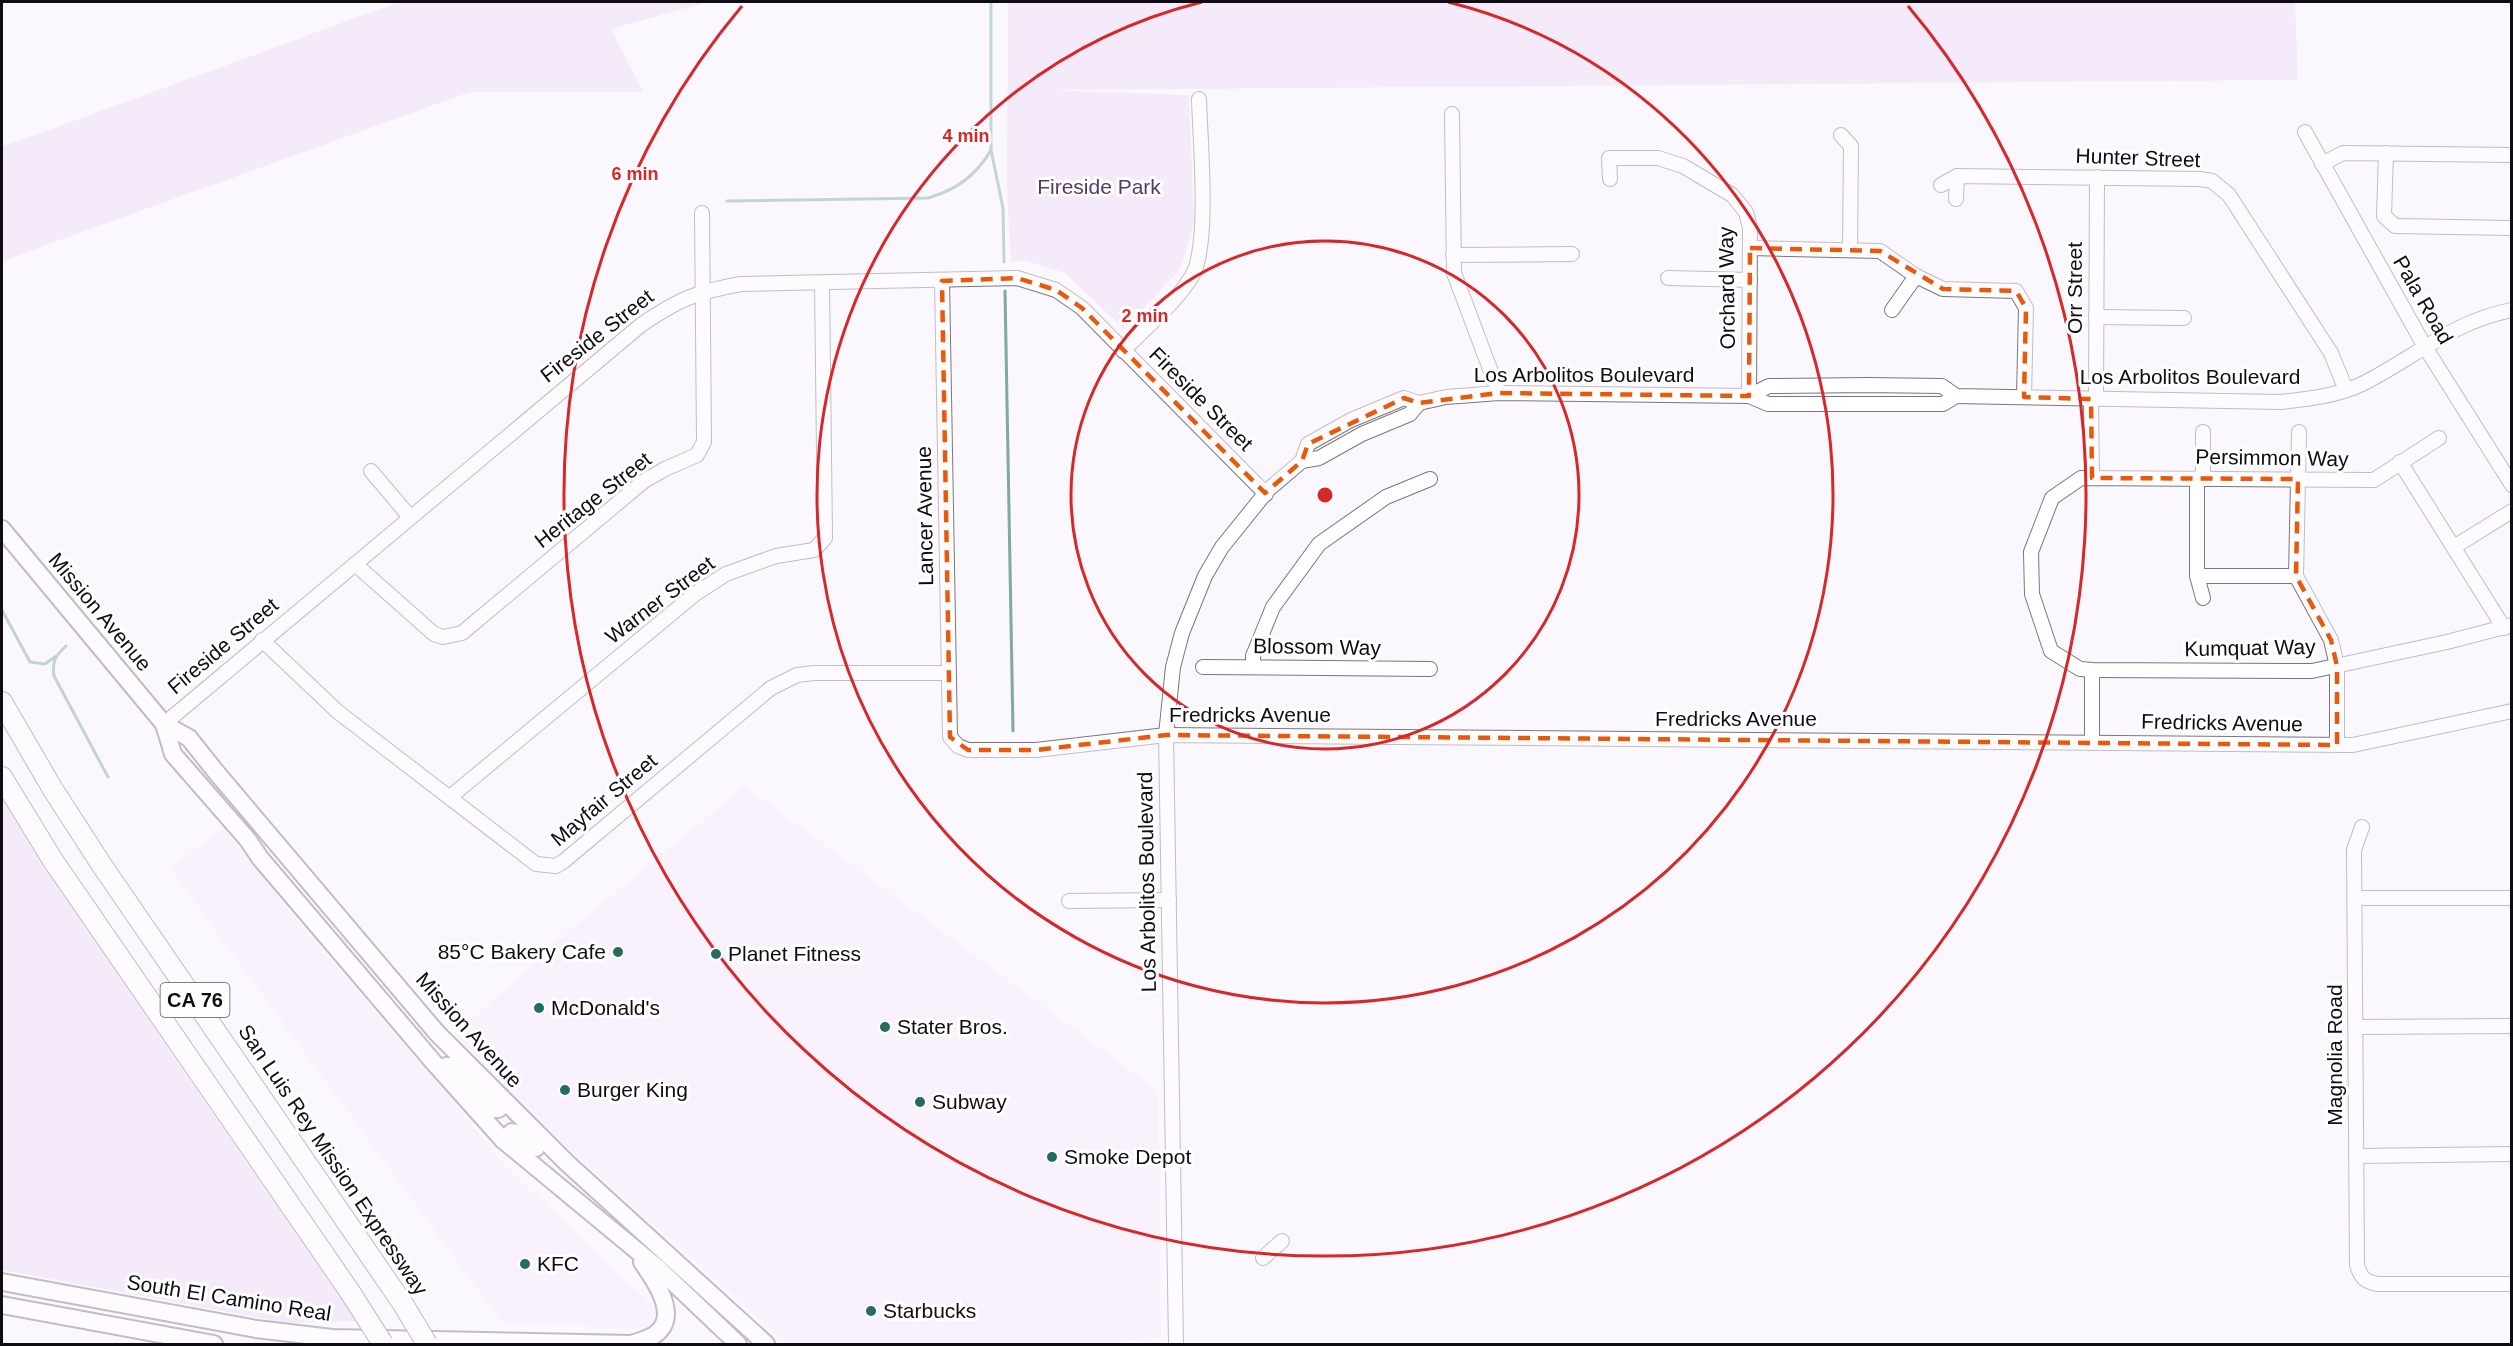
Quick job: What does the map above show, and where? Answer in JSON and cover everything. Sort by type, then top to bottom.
[{"type":"highway","name":"San Luis Rey Mission Expressway","points":[[2,702],[52,788],[101,864],[403,1304],[427,1344]]},
{"type":"highway","name":"CA 76","points":[[2,777],[58,868],[350,1292],[383,1344]]},
{"type":"main road","name":"Mission Avenue","points":[[2,529],[164,724],[189,738],[437,1033],[567,1163],[766,1344]]},
{"type":"main road","name":"Mission Avenue","points":[[164,724],[173,754],[435,1064],[503,1140],[659,1269],[738,1344]]},
{"type":"main road","points":[[321,930],[338,931],[354,945],[364,944]]},
{"type":"main road","points":[[346,959],[359,957],[375,974],[388,973]]},
{"type":"main road","points":[[435,1064],[451,1066],[491,1109],[498,1109],[506,1103]]},
{"type":"main road","points":[[503,1140],[512,1132],[517,1132],[553,1163],[567,1163]]},
{"type":"main road","points":[[567,1194],[580,1192],[618,1222],[629,1218]]},
{"type":"main road","points":[[627,1242],[651,1275],[660,1292],[666,1318],[662,1329],[655,1335],[631,1344]]},
{"type":"main road","name":"South El Camino Real","points":[[2,1282],[320,1340],[631,1344]]},
{"type":"main road","points":[[2,1305],[214,1344]]},
{"type":"street","points":[[1124,351],[1182,291],[1193,274],[1202,236],[1199,99]]},
{"type":"street","points":[[1452,114],[1454,273],[1498,393]]},
{"type":"street","name":"Pala Road","points":[[2305,132],[2425,347],[2511,485]]},
{"type":"street","points":[[1841,135],[1851,146],[1850,250]]},
{"type":"street","points":[[2322,164],[2343,153],[2511,155]]},
{"type":"street","points":[[2386,153],[2384,216],[2395,226],[2511,228]]},
{"type":"street","name":"Orchard Way","points":[[1610,179],[1609,158],[1658,158],[1683,166],[1732,195],[1746,212],[1750,228],[1749,396]]},
{"type":"street","points":[[1956,200],[1957,176]]},
{"type":"street","name":"Hunter Street","points":[[1941,184],[1957,176],[2212,181],[2229,195],[2331,353],[2346,390]]},
{"type":"street","name":"Orr Street","points":[[2092,478],[2097,177]]},
{"type":"street","name":"Heritage Street","points":[[355,564],[434,634],[443,637],[462,633],[644,481],[665,469],[698,456],[704,442],[702,213]]},
{"type":"street","points":[[1750,248],[1880,251],[1916,276],[1943,289],[2016,291],[2026,308],[2024,397]]},
{"type":"street","points":[[1453,255],[1572,254]]},
{"type":"street","points":[[1892,310],[1916,276]]},
{"type":"street","name":"Fireside Street","points":[[164,724],[641,325],[673,303],[704,291],[741,284],[1017,278],[1056,290],[1082,308],[1266,494]]},
{"type":"street","points":[[1668,278],[1750,280]]},
{"type":"street","name":"Lancer Avenue","points":[[942,281],[950,737],[958,746]]},
{"type":"street","name":"Warner Street","points":[[450,797],[703,589],[726,574],[776,556],[814,550],[820,546],[825,538],[822,283]]},
{"type":"street","name":"Los Arbolitos Boulevard","points":[[1176,1344],[1166,735],[1173,665],[1182,633],[1201,586],[1222,547],[1266,494],[1302,461],[1319,458],[1362,434],[1410,414],[1419,403],[1446,397],[1498,393],[1749,396],[1769,386],[1866,385],[1942,386],[1956,396],[2281,402],[2329,396],[2362,384],[2464,324],[2511,310]]},
{"type":"street","points":[[2096,317],[2184,318]]},
{"type":"street","points":[[2203,432],[2197,576],[2203,598]]},
{"type":"street","points":[[2299,432],[2296,576],[2331,640],[2337,666],[2337,745]]},
{"type":"street","name":"Persimmon Way","points":[[2092,478],[2374,480],[2439,438]]},
{"type":"street","points":[[2400,462],[2508,627]]},
{"type":"street","points":[[371,471],[410,518]]},
{"type":"street","points":[[2092,478],[2081,478],[2052,498],[2031,552],[2032,594],[2051,651],[2080,669],[2092,670],[2092,743]]},
{"type":"street","points":[[1253,666],[1253,656],[1273,607],[1319,544],[1386,497],[1430,479]]},
{"type":"street","points":[[2454,547],[2511,511]]},
{"type":"street","points":[[2197,576],[2296,576]]},
{"type":"street","name":"Kumquat Way","points":[[2092,670],[2312,671],[2508,627]]},
{"type":"street","name":"Mayfair Street","points":[[262,640],[338,712],[536,864],[556,866],[771,688],[797,675],[948,673]]},
{"type":"street","name":"Blossom Way","points":[[1203,667],[1430,669]]},
{"type":"street","name":"Fredricks Avenue","points":[[958,746],[968,750],[1036,750],[1166,735],[2353,745],[2511,711]]},
{"type":"street","name":"Magnolia Road","points":[[2362,826],[2354,850],[2357,1265],[2360,1275],[2366,1282],[2378,1284],[2511,1284]]},
{"type":"street","points":[[2355,898],[2511,898]]},
{"type":"street","points":[[1070,901],[1168,900]]},
{"type":"street","points":[[2356,1027],[2511,1026]]},
{"type":"street","points":[[2356,1156],[2511,1155]]},
{"type":"street","points":[[1263,1258],[1282,1240]]},
{"type":"highlighted area","points":[[1750,248],[1880,251],[1943,289],[2016,291],[2026,308],[2024,397],[2091,399],[2092,478],[2298,479],[2296,576],[2331,640],[2337,666],[2337,745],[1166,735],[1036,750],[968,750],[950,737],[942,281],[1017,278],[1056,290],[1082,308],[1265,493],[1302,461],[1308,444],[1404,398],[1419,403],[1499,393],[1749,396]]},
{"type":"shaded area","points":[[745,786],[1158,1091],[1161,1336],[1091,1344],[788,1344],[535,1119],[453,1037],[564,935]]},
{"type":"shaded area","points":[[224,828],[291,913],[451,1099],[505,1166],[648,1301],[655,1310],[654,1321],[648,1327],[636,1329],[501,1321],[170,868]]},
{"type":"green space","points":[[399,2],[707,2],[611,29],[643,92],[470,92],[2,261],[2,147]]},
{"type":"green space","name":"Fireside Park","points":[[1008,2],[2295,2],[2298,80],[1045,90],[1189,95],[1194,221],[1187,248],[1180,269],[1124,329],[1065,273],[1026,261],[1011,261],[1007,191]]},
{"type":"green space","points":[[2,795],[18,824],[180,1066],[357,1321],[287,1323],[2,1270]]},
{"type":"waterway","points":[[991,2],[991,150],[1003,208],[1004,262]]},
{"type":"waterway","points":[[727,201],[928,198],[948,191],[972,175],[991,150]]},
{"type":"waterway","points":[[1005,291],[1013,731]]},
{"type":"waterway","points":[[2,610],[30,662],[45,664],[56,656]]},
{"type":"waterway","points":[[66,646],[55,660],[54,676],[108,777]]},
{"type":"place","name":"85°C Bakery Cafe","points":[[618,952]]},
{"type":"place","name":"Planet Fitness","points":[[716,954]]},
{"type":"place","name":"McDonald's","points":[[539,1008]]},
{"type":"place","name":"Stater Bros.","points":[[885,1027]]},
{"type":"place","name":"Burger King","points":[[565,1090]]},
{"type":"place","name":"Subway","points":[[920,1102]]},
{"type":"place","name":"Smoke Depot","points":[[1052,1157]]},
{"type":"place","name":"KFC","points":[[525,1264]]},
{"type":"place","name":"Starbucks","points":[[871,1311]]}]
